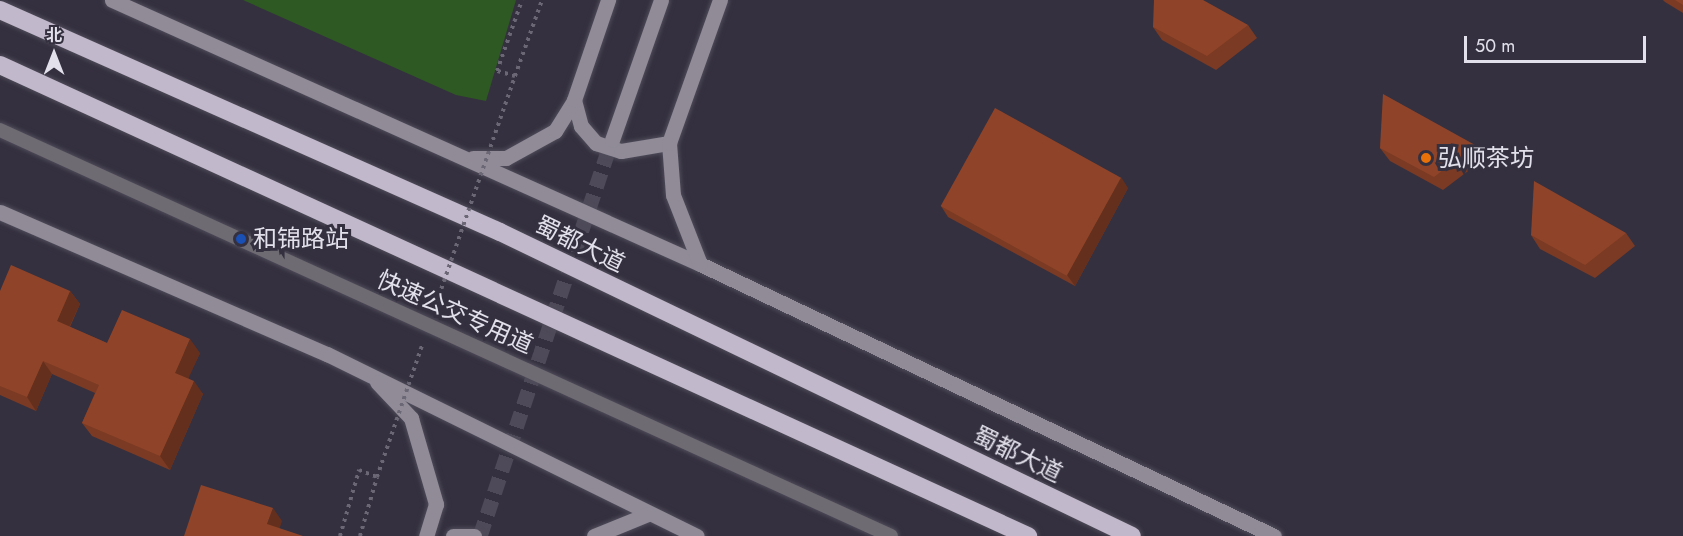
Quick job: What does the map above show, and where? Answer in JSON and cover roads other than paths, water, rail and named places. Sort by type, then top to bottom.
[{"type":"highway","name":"蜀都大道","points":[[0,10],[500,232],[1132,536]]},
{"type":"highway","points":[[0,65],[1028,536]]},
{"type":"main road","points":[[112,0],[700,264],[1274,536]]},
{"type":"main road","points":[[468,158],[506,158],[530,148],[555,131],[574,100],[609,0]]},
{"type":"main road","points":[[612,140],[661,0]]},
{"type":"main road","points":[[700,264],[673,195],[669,143],[720,0]]},
{"type":"main road","points":[[574,100],[581,126],[596,142],[621,151],[669,143]]},
{"type":"main road","points":[[0,212],[369,374],[648,514],[697,536]]},
{"type":"main road","points":[[369,374],[411,418],[436,504],[426,536]]},
{"type":"main road","points":[[594,536],[648,514]]},
{"type":"main road","points":[[453,536],[474,536]]},
{"type":"lane","name":"快速公交专用道","points":[[0,130],[891,536]]},
{"type":"tunnel","points":[[480,536],[612,140]]},
{"type":"place","name":"弘顺茶坊","points":[[1426,158]]},
{"type":"place","name":"和锦路站","points":[[241,239]]}]
